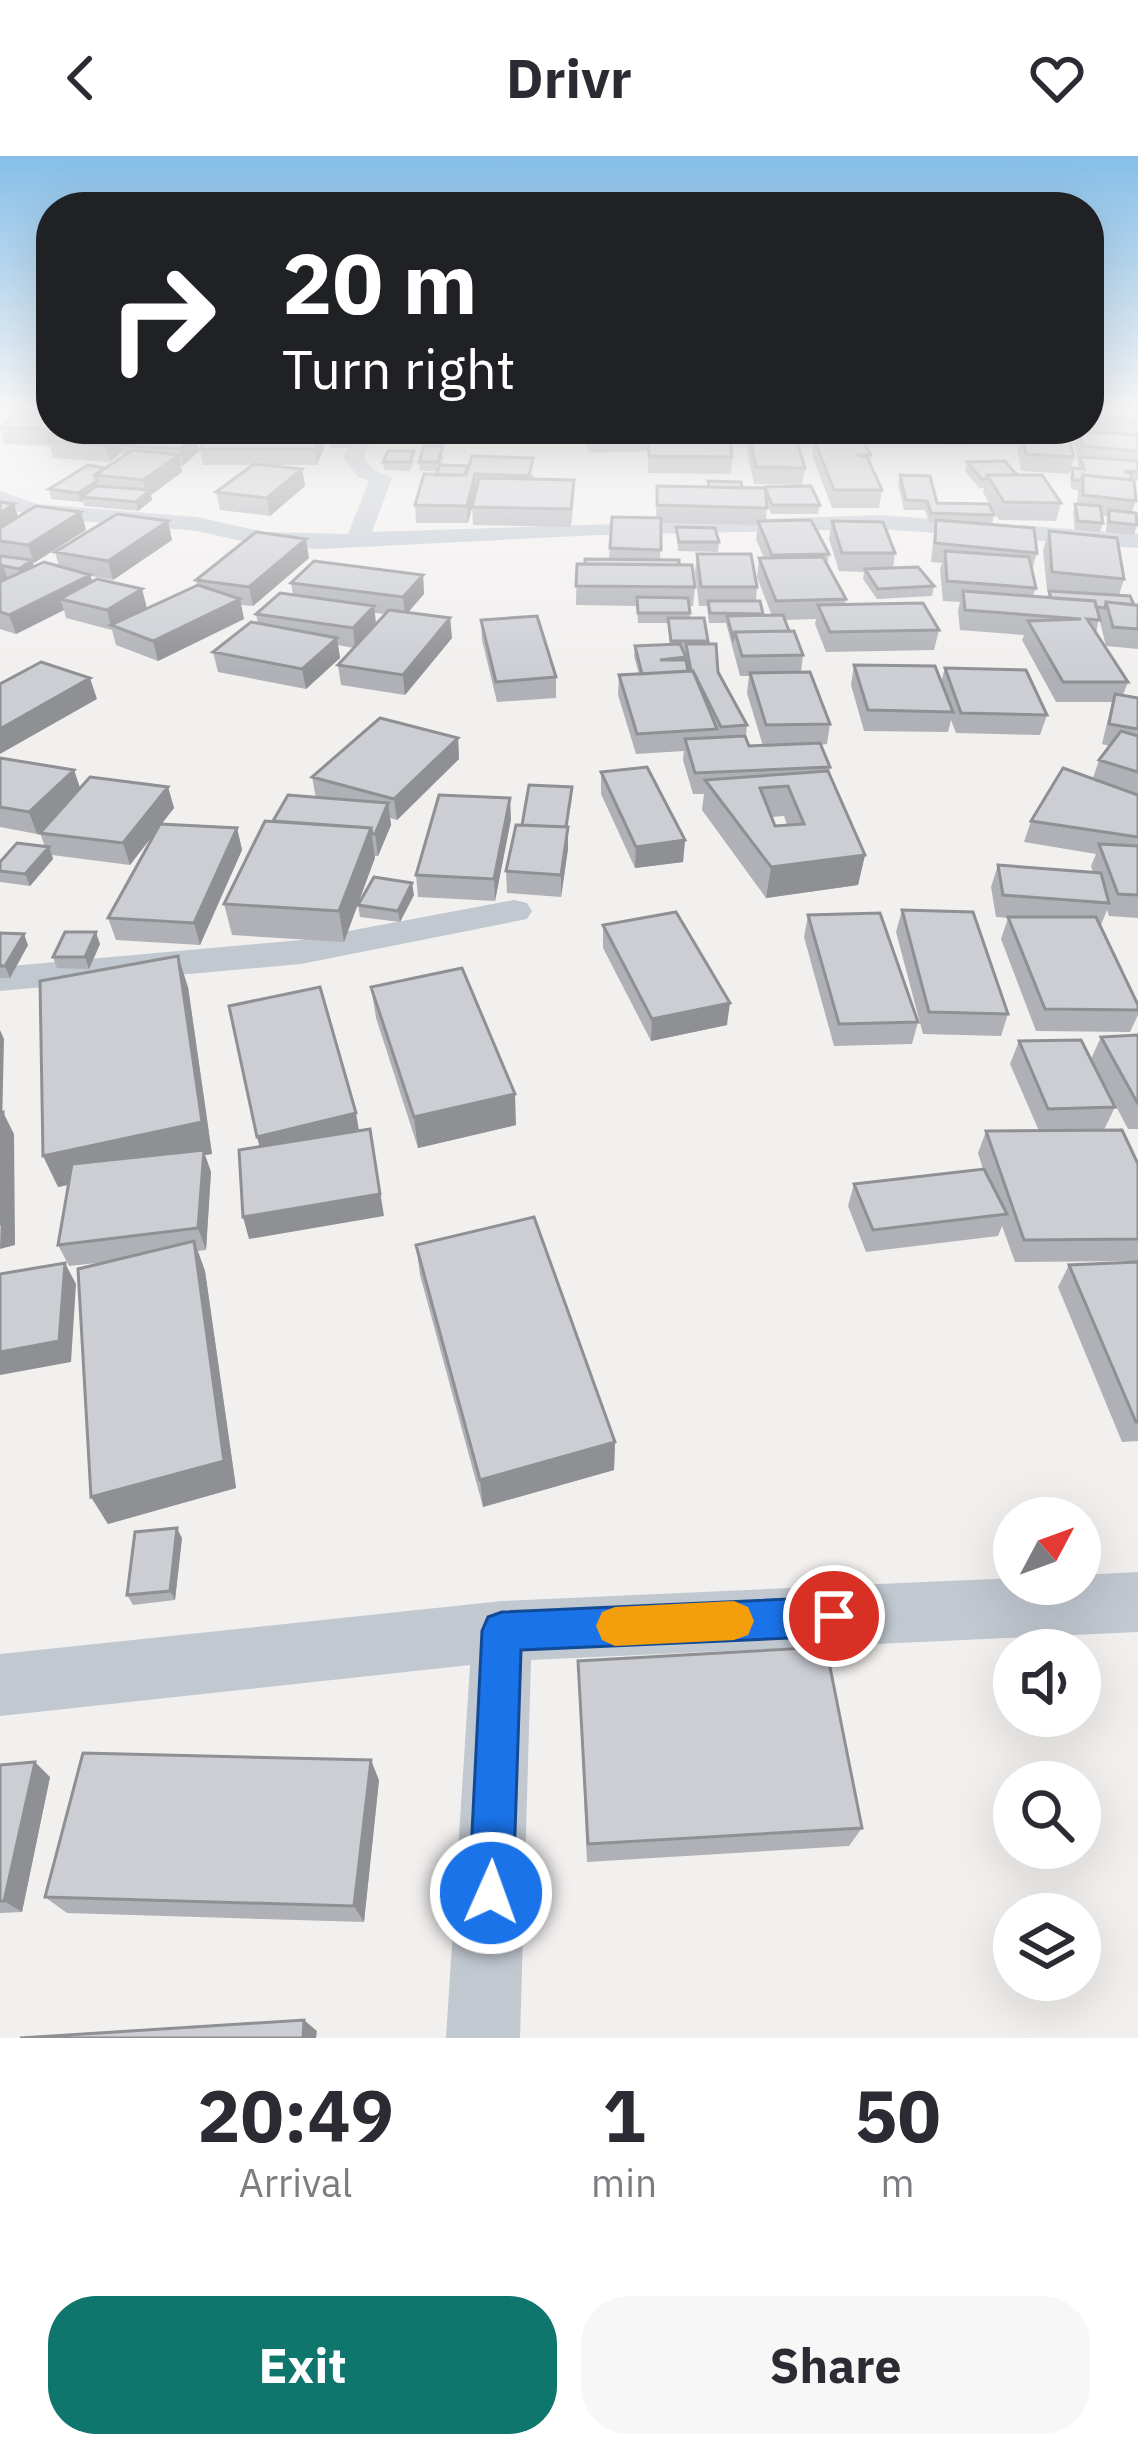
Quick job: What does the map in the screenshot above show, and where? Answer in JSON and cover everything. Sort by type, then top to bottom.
[{"type":"street","points":[[358,538],[377,496]]},
{"type":"street","points":[[0,498],[34,510],[197,524],[264,539],[881,522],[1138,541]]},
{"type":"street","points":[[0,980],[301,952],[514,911]]},
{"type":"street","points":[[0,1684],[502,1631],[1138,1602]]},
{"type":"street","points":[[483,2038],[502,1631]]},
{"type":"building","points":[[83,496],[143,496],[136,502]]},
{"type":"building","points":[[418,496],[470,496],[467,506],[415,505]]},
{"type":"building","points":[[475,496],[572,496],[571,509],[472,507]]},
{"type":"building","points":[[657,496],[766,496],[767,508],[657,505]]},
{"type":"building","points":[[768,496],[816,496],[820,505],[772,505]]},
{"type":"building","points":[[905,496],[935,496],[937,503],[989,504],[994,515],[931,513],[927,501],[906,500]]},
{"type":"building","points":[[1000,496],[1056,496],[1061,503],[1004,502]]},
{"type":"building","points":[[1090,496],[1136,496],[1136,501]]},
{"type":"building","points":[[1075,504],[1100,506],[1103,523],[1078,521]]},
{"type":"building","points":[[36,506],[81,512],[28,545],[0,541],[0,528]]},
{"type":"building","points":[[1109,510],[1136,513],[1137,525],[1109,522]]},
{"type":"building","points":[[117,514],[168,521],[108,561],[55,552]]},
{"type":"building","points":[[612,517],[661,518],[661,550],[610,548]]},
{"type":"building","points":[[811,520],[829,554],[772,555],[758,521]]},
{"type":"building","points":[[936,520],[1034,528],[1037,553],[935,543]]},
{"type":"building","points":[[832,521],[883,522],[895,553],[842,553]]},
{"type":"building","points":[[676,527],[715,528],[719,542],[679,542]]},
{"type":"building","points":[[1049,531],[1117,538],[1124,579],[1052,572]]},
{"type":"building","points":[[256,532],[306,539],[249,587],[196,580]]},
{"type":"building","points":[[945,551],[1029,557],[1036,588],[947,581]]},
{"type":"building","points":[[697,554],[751,554],[757,587],[701,587]]},
{"type":"building","points":[[0,556],[32,560],[19,569],[0,564]]},
{"type":"building","points":[[823,557],[846,599],[776,601],[759,558]]},
{"type":"building","points":[[585,559],[679,560],[679,565],[585,564]]},
{"type":"building","points":[[314,561],[423,575],[403,597],[291,583]]},
{"type":"building","points":[[44,562],[90,575],[9,615],[0,612],[0,582]]},
{"type":"building","points":[[577,564],[692,565],[695,587],[576,586]]},
{"type":"building","points":[[918,567],[934,586],[878,589],[865,569]]},
{"type":"building","points":[[97,579],[142,589],[107,610],[60,599]]},
{"type":"building","points":[[198,585],[240,599],[153,641],[111,625]]},
{"type":"building","points":[[963,591],[1095,601],[1100,620],[1087,619],[1128,682],[1063,682],[1028,621],[1081,619],[965,610]]},
{"type":"building","points":[[1049,591],[1130,596],[1134,605],[1106,602],[1105,608],[1096,607],[1095,601],[1051,598]]},
{"type":"building","points":[[280,593],[374,606],[353,628],[256,614]]},
{"type":"building","points":[[637,597],[688,598],[690,613],[638,613]]},
{"type":"building","points":[[708,601],[760,601],[763,614],[710,613]]},
{"type":"building","points":[[1106,602],[1138,605],[1138,629],[1113,627]]},
{"type":"building","points":[[923,603],[939,630],[830,632],[818,605]]},
{"type":"building","points":[[389,610],[450,618],[403,675],[338,665]]},
{"type":"building","points":[[783,615],[789,631],[735,632],[733,638],[727,616]]},
{"type":"building","points":[[537,616],[556,677],[496,682],[481,620]]},
{"type":"building","points":[[668,618],[704,618],[708,641],[671,641]]},
{"type":"building","points":[[251,622],[337,638],[302,669],[213,652]]},
{"type":"building","points":[[794,631],[803,655],[742,656],[735,632]]},
{"type":"building","points":[[680,644],[686,657],[660,660],[686,660],[688,671],[642,674],[635,646]]},
{"type":"building","points":[[686,644],[716,644],[718,672],[747,725],[721,727],[691,671]]},
{"type":"building","points":[[41,662],[90,678],[0,729],[0,684]]},
{"type":"building","points":[[854,665],[935,666],[953,712],[868,710]]},
{"type":"building","points":[[945,668],[1026,670],[1047,715],[961,713]]},
{"type":"building","points":[[693,671],[717,729],[637,734],[619,675]]},
{"type":"building","points":[[810,672],[830,724],[766,725],[750,673]]},
{"type":"building","points":[[1115,694],[1138,698],[1138,729],[1109,724]]},
{"type":"building","points":[[380,718],[458,738],[394,799],[312,777]]},
{"type":"building","points":[[1121,731],[1138,736],[1138,772],[1099,760]]},
{"type":"building","points":[[745,736],[749,746],[820,743],[830,767],[695,773],[685,739]]},
{"type":"building","points":[[0,758],[74,770],[29,812],[0,807]]},
{"type":"building","points":[[647,767],[685,840],[636,847],[601,772]]},
{"type":"building","points":[[1063,768],[1138,795],[1138,837],[1031,821]]},
{"type":"building","points":[[828,771],[865,855],[771,867],[705,780]],"holes":[[[788,786],[804,824],[775,826],[760,788]]]},
{"type":"building","points":[[90,777],[168,787],[123,843],[40,833]]},
{"type":"building","points":[[529,785],[572,787],[566,827],[522,825]]},
{"type":"building","points":[[288,795],[388,803],[372,834],[371,828],[273,821]]},
{"type":"building","points":[[439,795],[510,798],[494,879],[416,875]]},
{"type":"building","points":[[265,821],[371,828],[339,911],[224,904]]},
{"type":"building","points":[[160,824],[237,828],[194,923],[108,918]]},
{"type":"building","points":[[516,825],[568,827],[561,875],[506,871]]},
{"type":"building","points":[[17,843],[49,847],[25,874],[0,871],[0,862]]},
{"type":"building","points":[[1099,844],[1138,846],[1138,895],[1118,894]]},
{"type":"building","points":[[998,865],[1101,873],[1109,903],[1003,895]]},
{"type":"building","points":[[374,877],[412,883],[398,911],[358,905]]},
{"type":"building","points":[[902,910],[973,912],[1008,1014],[929,1012]]},
{"type":"building","points":[[676,912],[730,1003],[652,1019],[603,925]]},
{"type":"building","points":[[880,913],[918,1022],[839,1024],[808,915]]},
{"type":"building","points":[[1008,917],[1096,917],[1138,1010],[1045,1009]]},
{"type":"building","points":[[65,932],[96,932],[85,957],[53,957]]},
{"type":"building","points":[[0,933],[24,934],[5,966],[0,966]]},
{"type":"building","points":[[178,956],[202,1122],[43,1156],[40,981]]},
{"type":"building","points":[[462,968],[515,1094],[414,1117],[371,987]]},
{"type":"building","points":[[320,987],[356,1113],[257,1137],[229,1006]]},
{"type":"building","points":[[1138,1035],[1138,1104],[1101,1037]]},
{"type":"building","points":[[1081,1040],[1115,1107],[1048,1109],[1019,1041]]},
{"type":"building","points":[[0,1113],[3,1223],[0,1224]]},
{"type":"building","points":[[370,1129],[380,1194],[243,1217],[239,1150]]},
{"type":"building","points":[[1122,1130],[1138,1164],[1138,1239],[1024,1240],[986,1131]]},
{"type":"building","points":[[204,1150],[198,1228],[58,1245],[72,1164]]},
{"type":"building","points":[[984,1169],[1007,1214],[873,1230],[854,1184]]},
{"type":"building","points":[[534,1217],[615,1442],[480,1480],[416,1245]]},
{"type":"building","points":[[194,1241],[224,1461],[91,1497],[78,1269]]},
{"type":"building","points":[[1138,1262],[1138,1422],[1136,1422],[1069,1265]]},
{"type":"building","points":[[65,1263],[59,1341],[0,1352],[0,1274]]},
{"type":"building","points":[[177,1528],[170,1591],[127,1595],[135,1532]]},
{"type":"building","points":[[826,1647],[862,1828],[588,1844],[578,1661]]},
{"type":"building","points":[[83,1753],[371,1760],[354,1906],[45,1897]]},
{"type":"building","points":[[35,1762],[4,1901],[0,1901],[0,1765]]},
{"type":"building","points":[[304,2020],[303,2038],[20,2038]]},
{"type":"slow traffic","points":[[615,1626],[734,1621]]},
{"type":"route","points":[[491,1893],[502,1631],[834,1616]]}]
